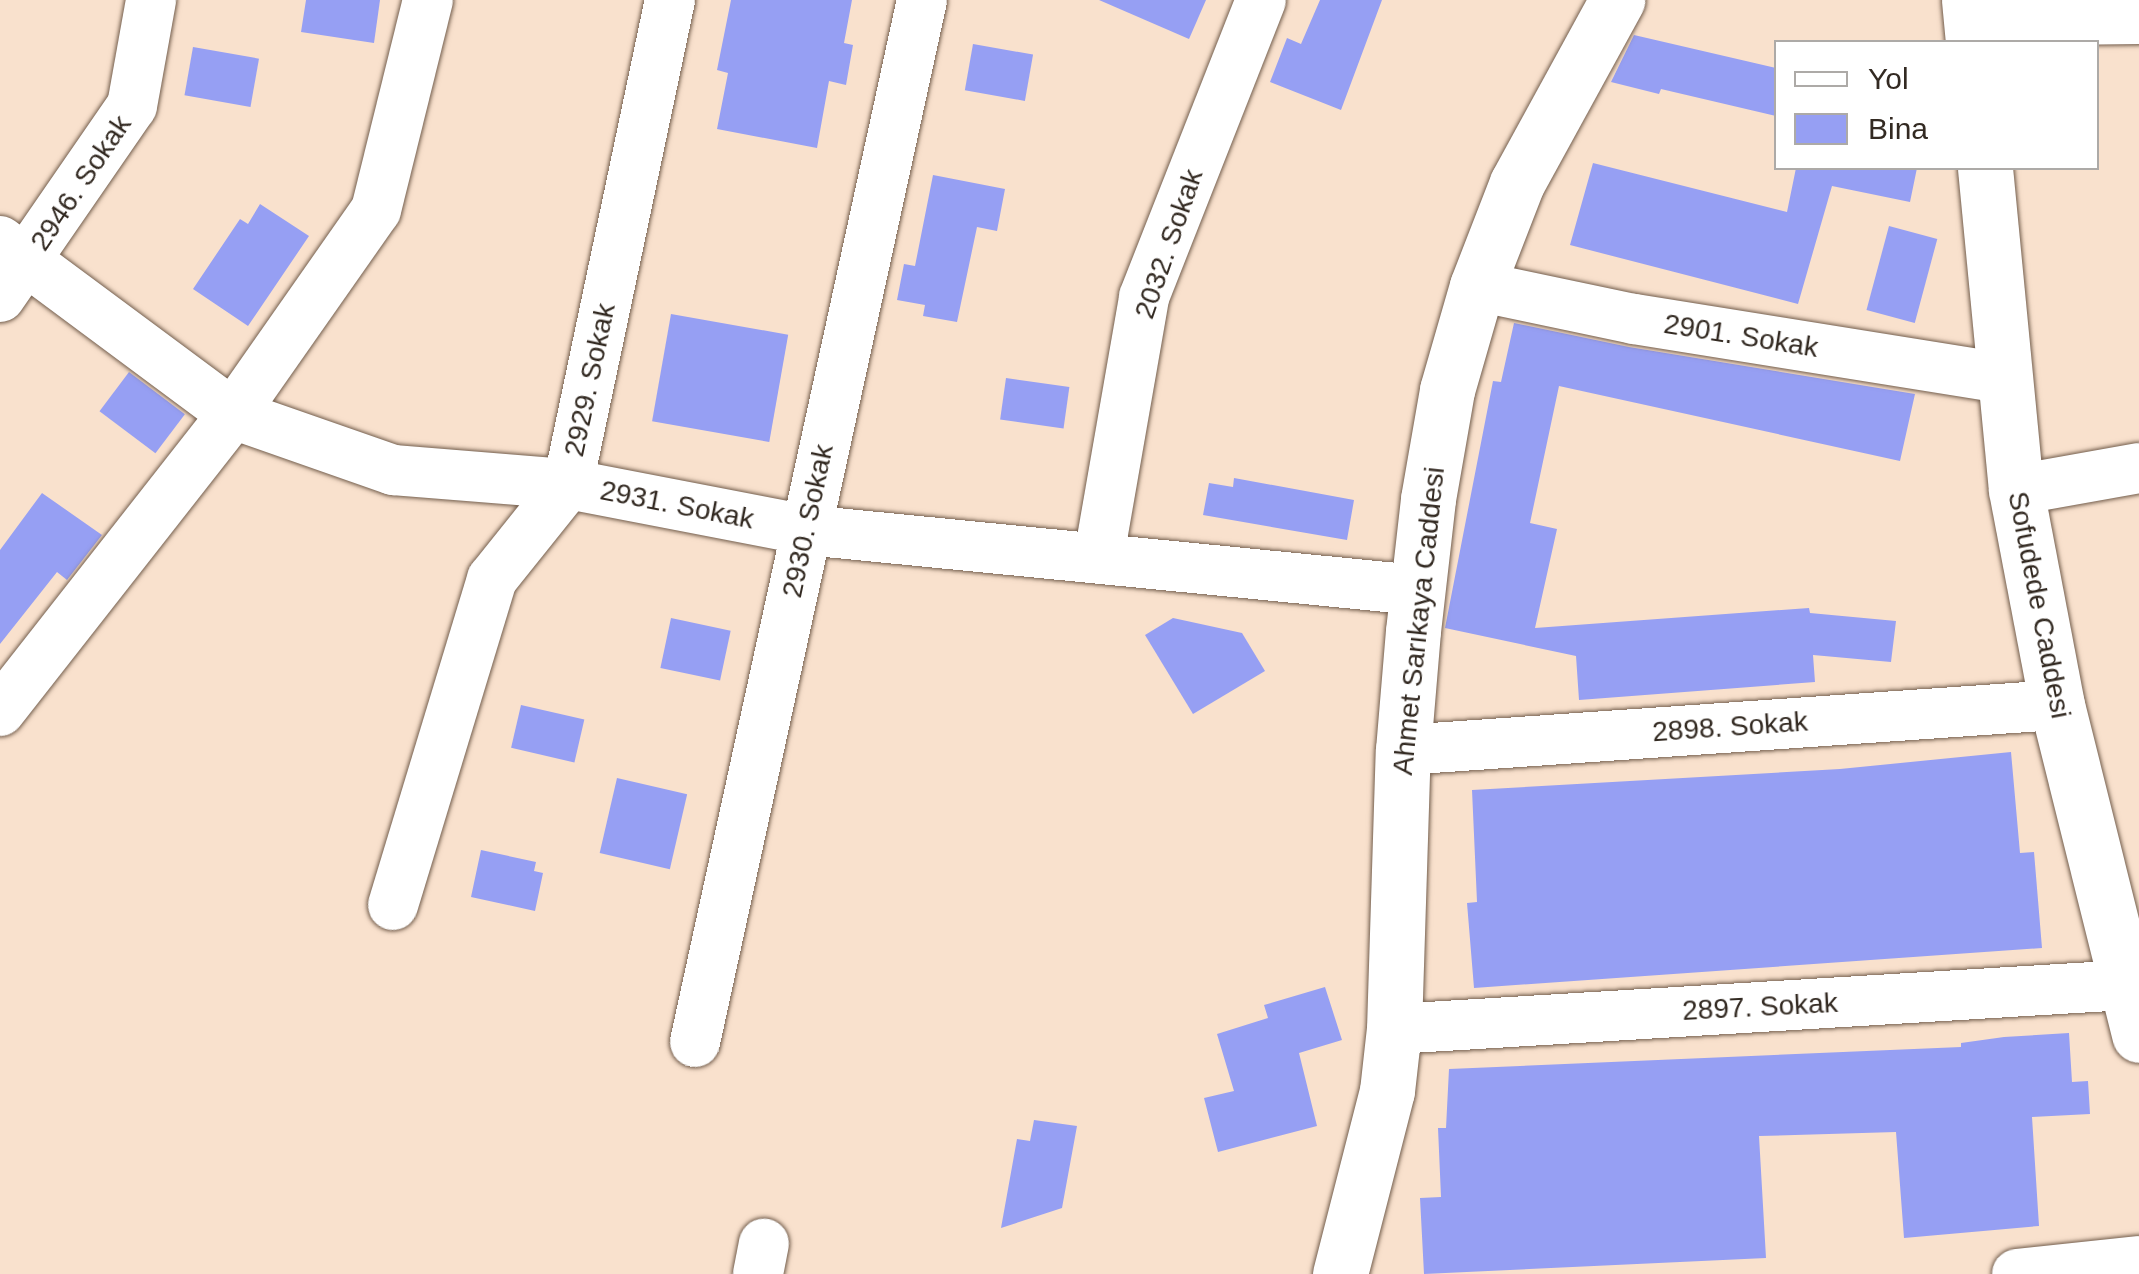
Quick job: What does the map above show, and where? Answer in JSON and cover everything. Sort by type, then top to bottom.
[{"type":"main road","name":"Ahmet Sarıkaya Caddesi","points":[[1340,1274],[1373,1158],[1394,1029],[1403,750],[1418,590],[1447,390],[1476,286],[1518,183],[1617,0]]},
{"type":"main road","name":"Sofudede Caddesi","points":[[1986,170],[2016,490],[2058,705],[2132,1010]]},
{"type":"street","name":"2946. Sokak","points":[[9,267],[132,106],[150,0]]},
{"type":"street","points":[[0,711],[234,414],[376,210],[428,0]]},
{"type":"street","name":"2929. Sokak","points":[[393,905],[492,578],[568,484],[670,0]]},
{"type":"street","name":"2930. Sokak","points":[[695,1042],[922,0]]},
{"type":"street","name":"2032. Sokak","points":[[1099,556],[1144,297],[1261,0]]},
{"type":"street","points":[[1971,21],[2139,19]]},
{"type":"street","name":"2931. Sokak","points":[[9,267],[234,414],[393,470],[568,484],[806,530],[1418,590]]},
{"type":"street","name":"2901. Sokak","points":[[1476,286],[1634,319],[2007,379]]},
{"type":"street","points":[[2016,490],[2139,468]]},
{"type":"street","name":"2898. Sokak","points":[[1403,750],[2058,705]]},
{"type":"street","name":"2897. Sokak","points":[[1394,1029],[2132,1010]]},
{"type":"street","points":[[2017,1274],[2139,1260]]},
{"type":"building","points":[[306,0],[380,0],[374,43],[301,32]]},
{"type":"building","points":[[731,0],[852,0],[844,43],[853,45],[846,85],[829,81],[817,148],[717,129],[728,73],[717,70]]},
{"type":"building","points":[[1099,0],[1206,0],[1189,39]]},
{"type":"building","points":[[1320,0],[1382,0],[1341,110],[1270,82],[1287,38],[1301,44]]},
{"type":"building","points":[[1634,35],[1774,68],[1774,116],[1661,89],[1659,94],[1611,82]]},
{"type":"building","points":[[973,44],[1033,55],[1025,101],[965,90]]},
{"type":"building","points":[[193,47],[259,59],[250,107],[184,95]]},
{"type":"building","points":[[1593,163],[1787,212],[1796,170],[1917,170],[1910,202],[1832,186],[1798,304],[1570,245]]},
{"type":"building","points":[[933,175],[1005,189],[997,231],[977,227],[957,322],[923,316],[925,305],[897,300],[904,264],[915,266]]},
{"type":"building","points":[[260,204],[309,236],[248,326],[193,289],[240,219],[248,224]]},
{"type":"building","points":[[1889,226],[1937,239],[1915,323],[1866,310]]},
{"type":"building","points":[[671,314],[788,335],[769,442],[652,421]]},
{"type":"building","points":[[1514,323],[1629,347],[1915,394],[1900,461],[1559,386],[1530,523],[1557,529],[1535,628],[1809,608],[1810,613],[1896,621],[1891,662],[1813,655],[1815,682],[1579,700],[1576,656],[1445,628],[1493,381],[1501,382]]},
{"type":"building","points":[[129,372],[185,414],[155,453],[100,411]]},
{"type":"building","points":[[1006,378],[1069,387],[1064,428],[1000,420]]},
{"type":"building","points":[[1234,478],[1354,500],[1347,540],[1203,515],[1209,483],[1233,487]]},
{"type":"building","points":[[42,493],[102,535],[67,580],[57,572],[0,644],[0,550]]},
{"type":"building","points":[[671,618],[731,631],[720,681],[660,668]]},
{"type":"building","points":[[1173,618],[1242,633],[1265,671],[1193,714],[1145,635]]},
{"type":"building","points":[[521,705],[584,720],[574,762],[511,748]]},
{"type":"building","points":[[2011,752],[2020,853],[2034,852],[2042,948],[1474,988],[1467,903],[1477,902],[1472,790],[1840,769]]},
{"type":"building","points":[[617,778],[687,794],[670,869],[600,853]]},
{"type":"building","points":[[481,850],[536,862],[534,871],[543,873],[535,911],[471,897]]},
{"type":"building","points":[[1325,987],[1342,1040],[1299,1053],[1317,1126],[1218,1152],[1204,1098],[1234,1091],[1217,1034],[1268,1018],[1264,1005]]},
{"type":"building","points":[[2069,1033],[2072,1082],[2088,1081],[2090,1114],[2032,1117],[2039,1226],[1904,1238],[1896,1132],[1759,1136],[1766,1258],[1424,1274],[1420,1198],[1441,1197],[1438,1128],[1446,1128],[1449,1069],[1961,1047],[1961,1043],[2004,1037]]},
{"type":"building","points":[[1034,1120],[1077,1126],[1062,1208],[1001,1228],[1017,1139],[1030,1141]]}]
